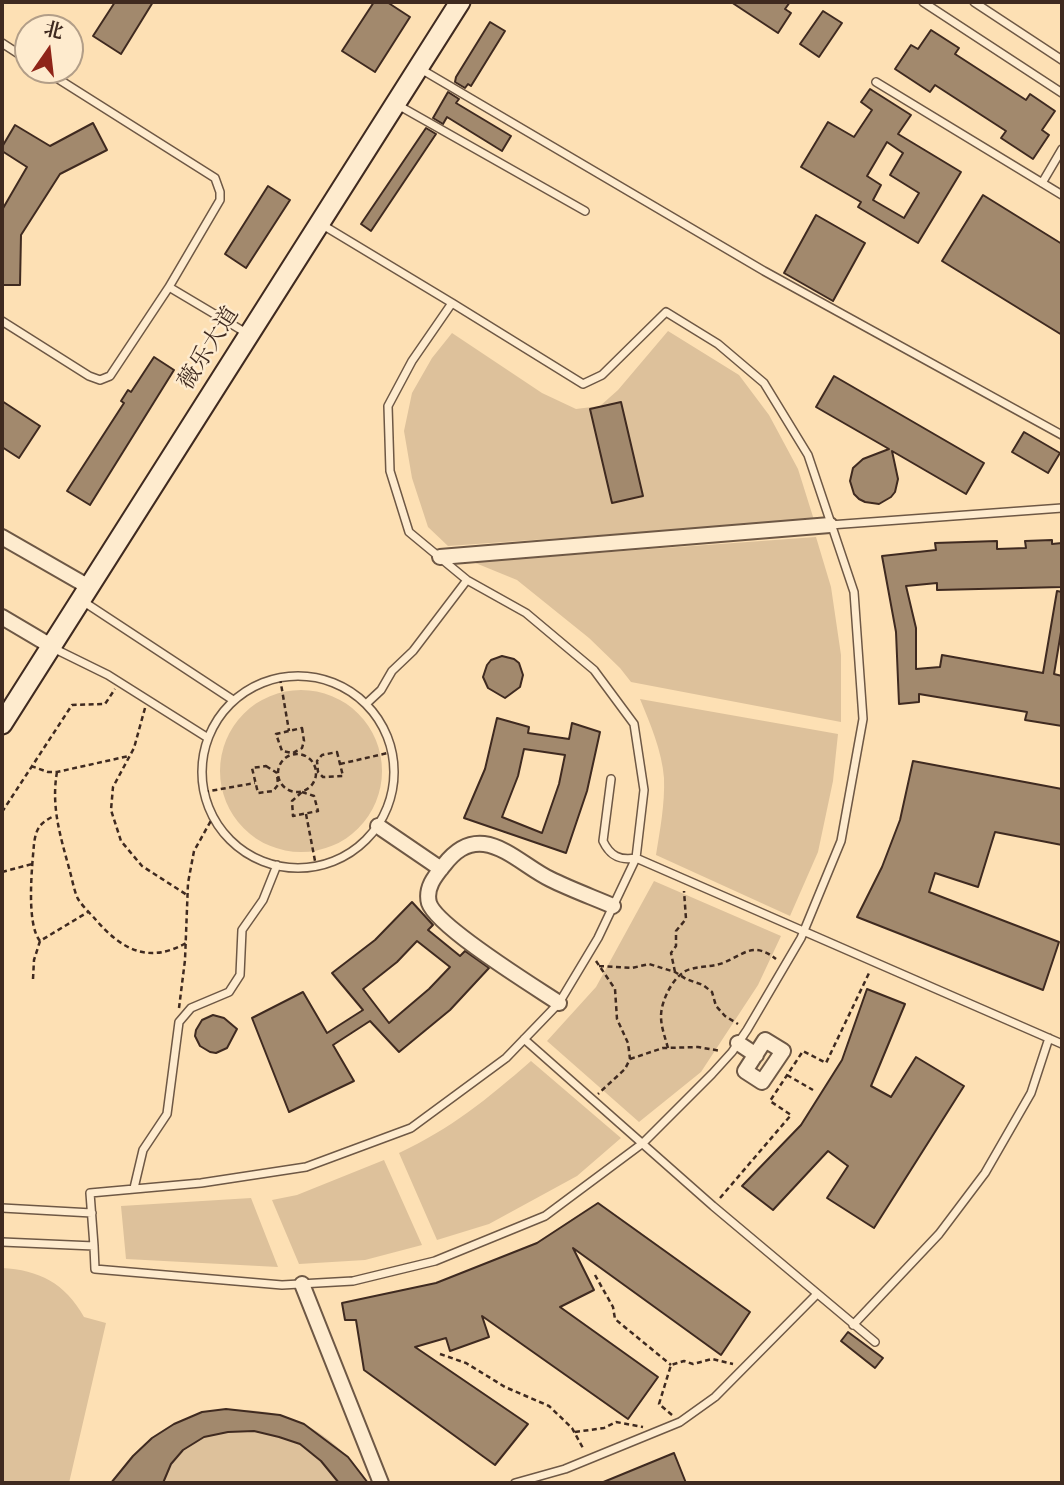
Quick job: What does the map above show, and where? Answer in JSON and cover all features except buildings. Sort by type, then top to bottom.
[{"type":"main road","name":"薇乐大道","points":[[3,719],[460,2]]},
{"type":"street","points":[[440,557],[830,525]]},
{"type":"street","points":[[2,537],[85,593]]},
{"type":"street","points":[[2,617],[51,646]]},
{"type":"street","points":[[378,826],[441,869]]},
{"type":"street","points":[[559,1003],[496,963],[437,915],[428,901],[430,884],[453,854],[462,848],[485,844],[495,847],[549,879],[613,906]]},
{"type":"street","points":[[765,1040],[783,1051],[762,1082],[745,1071],[756,1055],[765,1040]]},
{"type":"street","points":[[735,1048],[756,1055]]},
{"type":"street","points":[[773,1066],[787,1075]]},
{"type":"street","points":[[302,1284],[381,1483]]},
{"type":"lane","points":[[923,2],[1062,93]]},
{"type":"lane","points":[[974,2],[1062,60]]},
{"type":"lane","points":[[419,67],[764,271],[1062,435]]},
{"type":"lane","points":[[876,82],[1062,195]]},
{"type":"lane","points":[[2,321],[89,376],[105,379],[110,376],[169,287],[218,208],[220,200],[215,178],[66,84]]},
{"type":"lane","points":[[396,104],[585,211]]},
{"type":"lane","points":[[1042,183],[1062,149]]},
{"type":"lane","points":[[319,224],[452,303],[583,384],[602,375],[666,312],[718,344],[764,383],[808,455],[854,592],[863,719],[841,841],[803,932],[735,1048],[643,1143],[545,1216],[435,1261],[352,1281],[282,1285],[95,1269],[90,1193],[201,1182],[306,1167],[411,1128],[506,1058],[559,1003],[590,952],[636,858],[643,790],[635,723],[594,670],[526,612],[467,580],[410,532],[390,471],[388,406],[412,361],[452,303]]},
{"type":"lane","points":[[169,287],[249,334]]},
{"type":"lane","points":[[830,525],[1062,508]]},
{"type":"lane","points":[[366,704],[381,690],[392,671],[413,651],[467,580]]},
{"type":"lane","points":[[85,593],[233,700]]},
{"type":"lane","points":[[51,646],[119,682],[208,738]]},
{"type":"lane","points":[[305,676],[332,682],[356,695],[366,704],[382,726],[392,752],[394,779],[392,793],[378,826],[355,849],[331,862],[316,866],[290,867],[264,861],[240,848],[220,829],[204,792],[202,764],[208,738],[221,714],[233,700],[252,687],[280,678],[305,676]]},
{"type":"lane","points":[[611,779],[603,841],[612,855],[628,860],[636,858],[1062,1044]]},
{"type":"lane","points":[[134,1188],[143,1150],[167,1114],[179,1022],[191,1008],[229,992],[240,975],[242,930],[262,900],[277,865]]},
{"type":"lane","points":[[853,1325],[939,1234],[985,1173],[1031,1093],[1049,1038]]},
{"type":"lane","points":[[524,1039],[713,1206],[875,1342]]},
{"type":"lane","points":[[2,1208],[92,1213]]},
{"type":"lane","points":[[2,1242],[94,1246]]},
{"type":"lane","points":[[515,1483],[589,1459],[680,1422],[715,1397],[817,1294]]},
{"type":"path","points":[[280,678],[289,731]]},
{"type":"path","points":[[2,812],[72,705],[105,704],[119,682]]},
{"type":"path","points":[[148,700],[134,748],[113,787],[111,810],[121,841],[142,866],[187,895]]},
{"type":"path","points":[[293,754],[282,751],[276,734],[302,728],[304,745],[300,751],[293,754],[283,760],[278,771],[278,777],[278,785],[273,791],[258,793],[252,768],[270,767],[278,777],[284,787],[296,792],[302,792],[310,793],[316,800],[318,811],[293,816],[292,801],[302,792],[307,790],[316,781],[317,769],[319,757],[337,752],[342,776],[326,778],[320,775],[317,769],[311,758],[293,754]]},
{"type":"path","points":[[340,764],[392,752]]},
{"type":"path","points":[[31,766],[57,772],[129,756]]},
{"type":"path","points":[[57,772],[54,788],[55,816],[78,899],[109,936],[126,947],[144,953],[159,954],[173,951],[186,943]]},
{"type":"path","points":[[204,792],[255,783]]},
{"type":"path","points":[[306,814],[316,866]]},
{"type":"path","points":[[40,941],[33,920],[32,864],[36,832],[40,823],[55,816]]},
{"type":"path","points":[[179,1022],[187,895],[194,851],[213,817]]},
{"type":"path","points":[[2,872],[32,864]]},
{"type":"path","points":[[675,972],[671,953],[676,946],[676,930],[686,919],[684,879]]},
{"type":"path","points":[[33,979],[34,960],[40,941],[89,911]]},
{"type":"path","points":[[668,1048],[661,1013],[664,1002],[679,976],[690,969],[723,963],[741,953],[758,949],[766,951],[785,965]]},
{"type":"path","points":[[590,952],[615,989],[617,1019],[628,1043],[630,1059],[625,1069],[593,1099]]},
{"type":"path","points":[[713,1206],[791,1115],[769,1101],[803,1051],[826,1063],[875,963]]},
{"type":"path","points":[[599,966],[632,968],[649,964],[675,972],[712,992],[716,1006],[725,1016],[747,1030]]},
{"type":"path","points":[[630,1059],[668,1048],[735,1048]]},
{"type":"path","points":[[787,1075],[813,1090]]},
{"type":"path","points":[[595,1275],[613,1307],[615,1319],[671,1365]]},
{"type":"path","points":[[440,1353],[466,1363],[505,1387],[550,1406],[575,1432],[589,1459]]},
{"type":"path","points":[[671,1365],[684,1361],[693,1364],[712,1359],[745,1367]]},
{"type":"path","points":[[671,1365],[659,1404],[680,1422]]},
{"type":"path","points":[[575,1432],[604,1428],[615,1422],[632,1423],[656,1432]]},
{"type":"shaded area","points":[[668,331],[739,375],[769,415],[798,469],[814,520],[448,546],[428,527],[412,478],[404,431],[412,393],[432,358],[452,333],[542,393],[576,409],[600,406],[618,390]]},
{"type":"shaded area","points":[[816,537],[831,587],[841,655],[841,722],[631,682],[589,638],[517,580],[473,562]]},
{"type":"shaded area","points":[[301,690],[332,696],[358,714],[376,740],[382,771],[376,802],[358,828],[332,846],[301,852],[270,846],[244,828],[226,802],[220,771],[226,740],[244,714],[270,696]]},
{"type":"shaded area","points":[[640,699],[838,734],[833,781],[818,852],[790,916],[656,855],[663,807],[663,768]]},
{"type":"shaded area","points":[[654,881],[781,936],[758,985],[701,1072],[639,1122],[547,1041],[596,987]]},
{"type":"shaded area","points":[[531,1061],[621,1138],[577,1176],[489,1224],[437,1240],[399,1153],[436,1134],[468,1112]]},
{"type":"shaded area","points":[[384,1160],[422,1245],[365,1260],[299,1264],[272,1200],[297,1195]]},
{"type":"shaded area","points":[[251,1198],[278,1267],[126,1259],[121,1206]]},
{"type":"shaded area","points":[[2,1268],[28,1272],[50,1280],[68,1295],[84,1317],[106,1323],[69,1483],[2,1483]]},
{"type":"shaded area","points":[[226,1409],[273,1413],[306,1425],[341,1450],[368,1483],[113,1483],[133,1455],[160,1432],[192,1417]]}]
